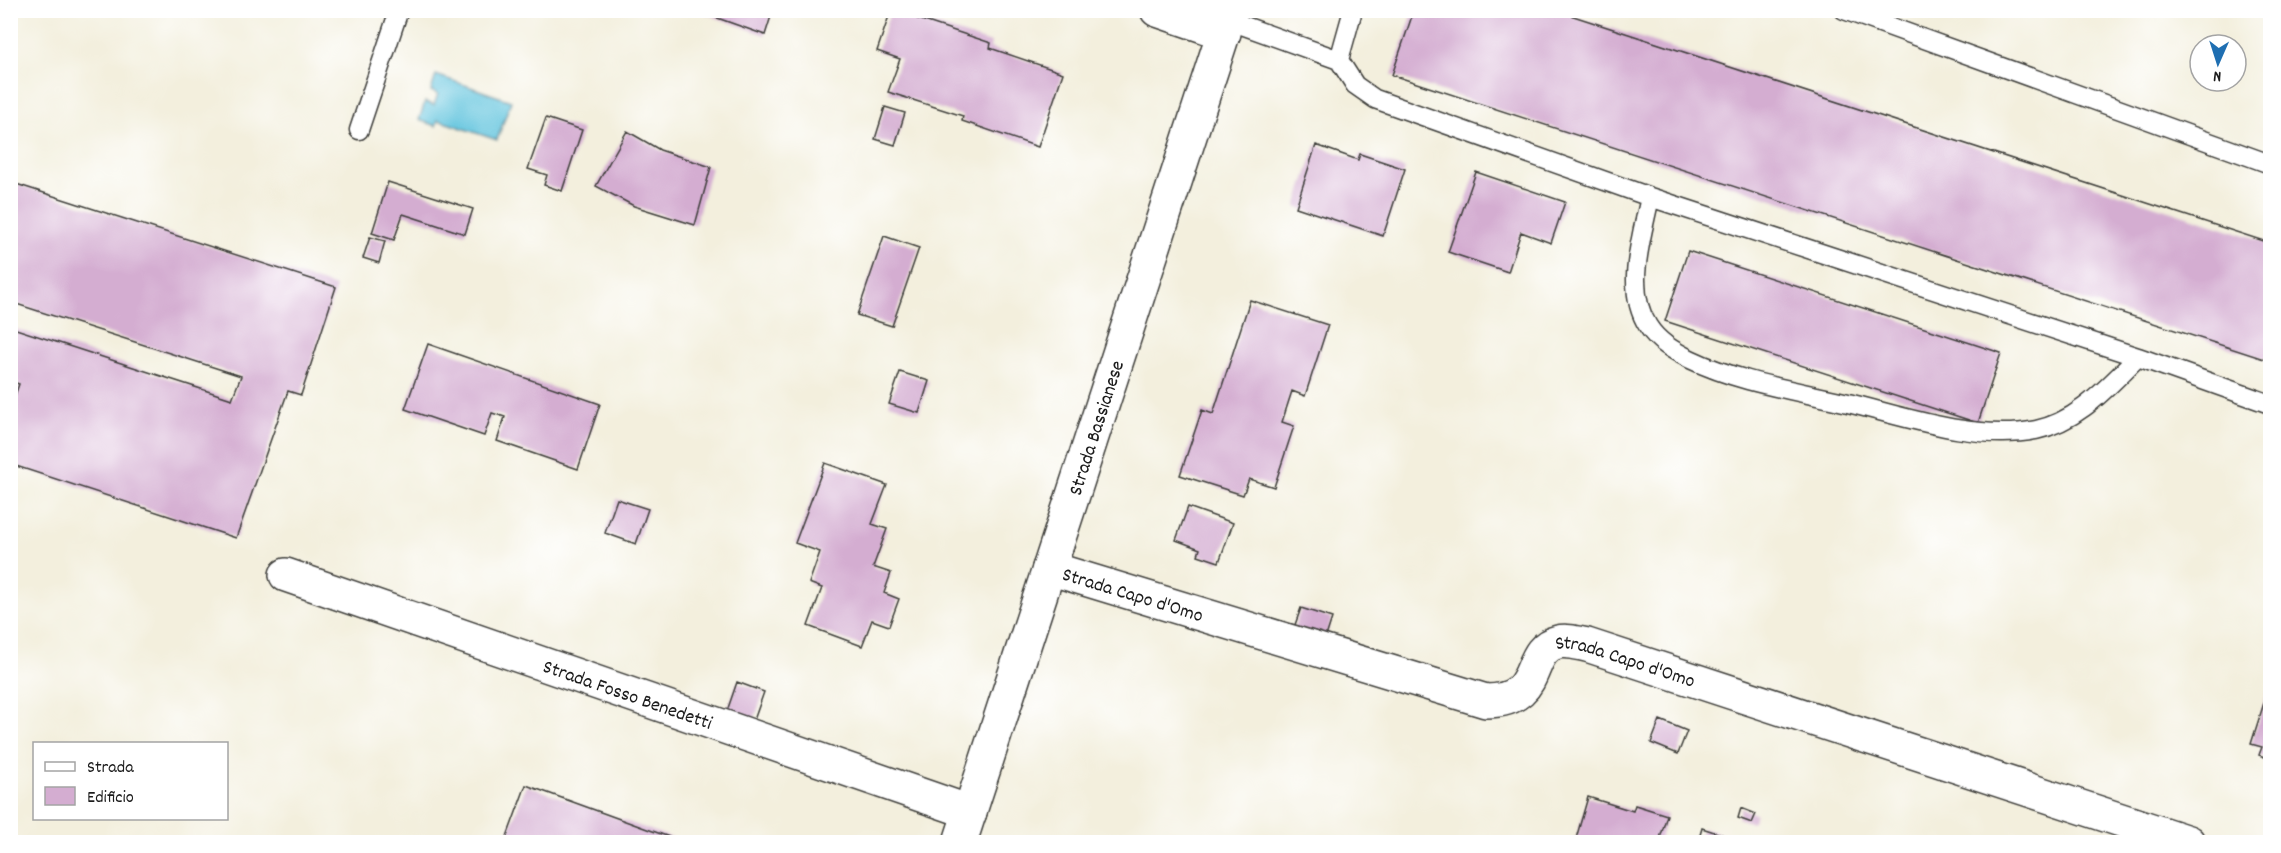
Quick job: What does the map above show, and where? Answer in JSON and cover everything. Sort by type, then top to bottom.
[{"type":"street","points":[[1157,10],[1228,21]]},
{"type":"street","name":"Strada Bassianese","points":[[960,843],[1228,21]]},
{"type":"street","name":"Strada Capo d'Omo","points":[[1049,568],[1486,701],[1509,699],[1523,689],[1541,654],[1548,646],[1564,642],[1587,645],[2187,843]]},
{"type":"street","name":"Strada Fosso Benedetti","points":[[286,575],[970,812]]},
{"type":"lane","points":[[359,130],[399,10]]},
{"type":"lane","points":[[1339,60],[1353,10]]},
{"type":"lane","points":[[1844,10],[2271,164]]},
{"type":"lane","points":[[1228,21],[1339,60],[1355,85],[1375,99],[1650,197],[2138,357],[2271,404]]},
{"type":"lane","points":[[1650,197],[1637,273],[1636,286],[1641,312],[1654,334],[1663,343],[1689,359],[1716,370],[1963,430],[2004,433],[2049,426],[2077,414],[2138,357]]},
{"type":"water","points":[[436,75],[511,101],[497,140],[438,120],[436,126],[419,120],[425,102],[434,105],[438,94],[431,91]]},
{"type":"building","points":[[695,10],[773,10],[765,35]]},
{"type":"building","points":[[891,10],[991,43],[990,48],[1063,73],[1038,147],[962,121],[963,116],[888,92],[900,59],[877,51]]},
{"type":"building","points":[[1414,10],[1555,10],[2270,243],[2270,361],[1392,75]]},
{"type":"building","points":[[885,107],[905,113],[895,145],[875,139]]},
{"type":"building","points":[[546,118],[582,130],[562,191],[544,185],[547,175],[528,169]]},
{"type":"building","points":[[627,131],[660,150],[711,167],[695,225],[634,206],[596,186]]},
{"type":"building","points":[[1316,145],[1358,160],[1360,154],[1405,169],[1383,236],[1296,207]]},
{"type":"building","points":[[1476,172],[1565,202],[1551,243],[1521,232],[1508,272],[1448,252]]},
{"type":"building","points":[[10,182],[336,287],[301,395],[288,391],[236,538],[10,464],[10,410],[19,384],[10,381],[10,327],[232,399],[241,376],[10,302]]},
{"type":"building","points":[[388,182],[473,209],[465,234],[403,214],[394,240],[372,233]]},
{"type":"building","points":[[884,236],[919,248],[892,326],[857,315]]},
{"type":"building","points":[[370,237],[385,241],[379,263],[363,258]]},
{"type":"building","points":[[1688,251],[2001,353],[1978,423],[1665,321]]},
{"type":"building","points":[[1250,300],[1328,325],[1305,396],[1292,391],[1282,422],[1294,426],[1274,487],[1249,479],[1243,495],[1180,475],[1202,410],[1213,414]]},
{"type":"building","points":[[428,344],[600,404],[578,469],[497,441],[505,417],[492,413],[484,436],[405,409]]},
{"type":"building","points":[[900,372],[929,381],[919,413],[889,404]]},
{"type":"building","points":[[825,463],[887,485],[872,524],[887,529],[873,567],[891,573],[884,593],[899,599],[889,626],[872,620],[862,646],[808,626],[822,588],[809,583],[820,552],[795,543]]},
{"type":"building","points":[[617,499],[648,509],[636,544],[605,533]]},
{"type":"building","points":[[1188,507],[1233,523],[1219,562],[1198,555],[1200,549],[1176,540]]},
{"type":"building","points":[[1301,608],[1332,618],[1323,646],[1291,636]]},
{"type":"building","points":[[737,682],[764,692],[753,723],[726,714]]},
{"type":"building","points":[[2270,684],[2270,759],[2259,755],[2262,747],[2251,744]]},
{"type":"building","points":[[1660,720],[1687,731],[1678,754],[1651,743]]},
{"type":"building","points":[[526,785],[683,842],[505,842]]},
{"type":"building","points":[[1588,797],[1633,811],[1635,805],[1667,815],[1659,842],[1575,842]]},
{"type":"building","points":[[1741,808],[1756,814],[1752,823],[1738,818]]},
{"type":"building","points":[[1702,828],[1745,842],[1698,842]]}]
